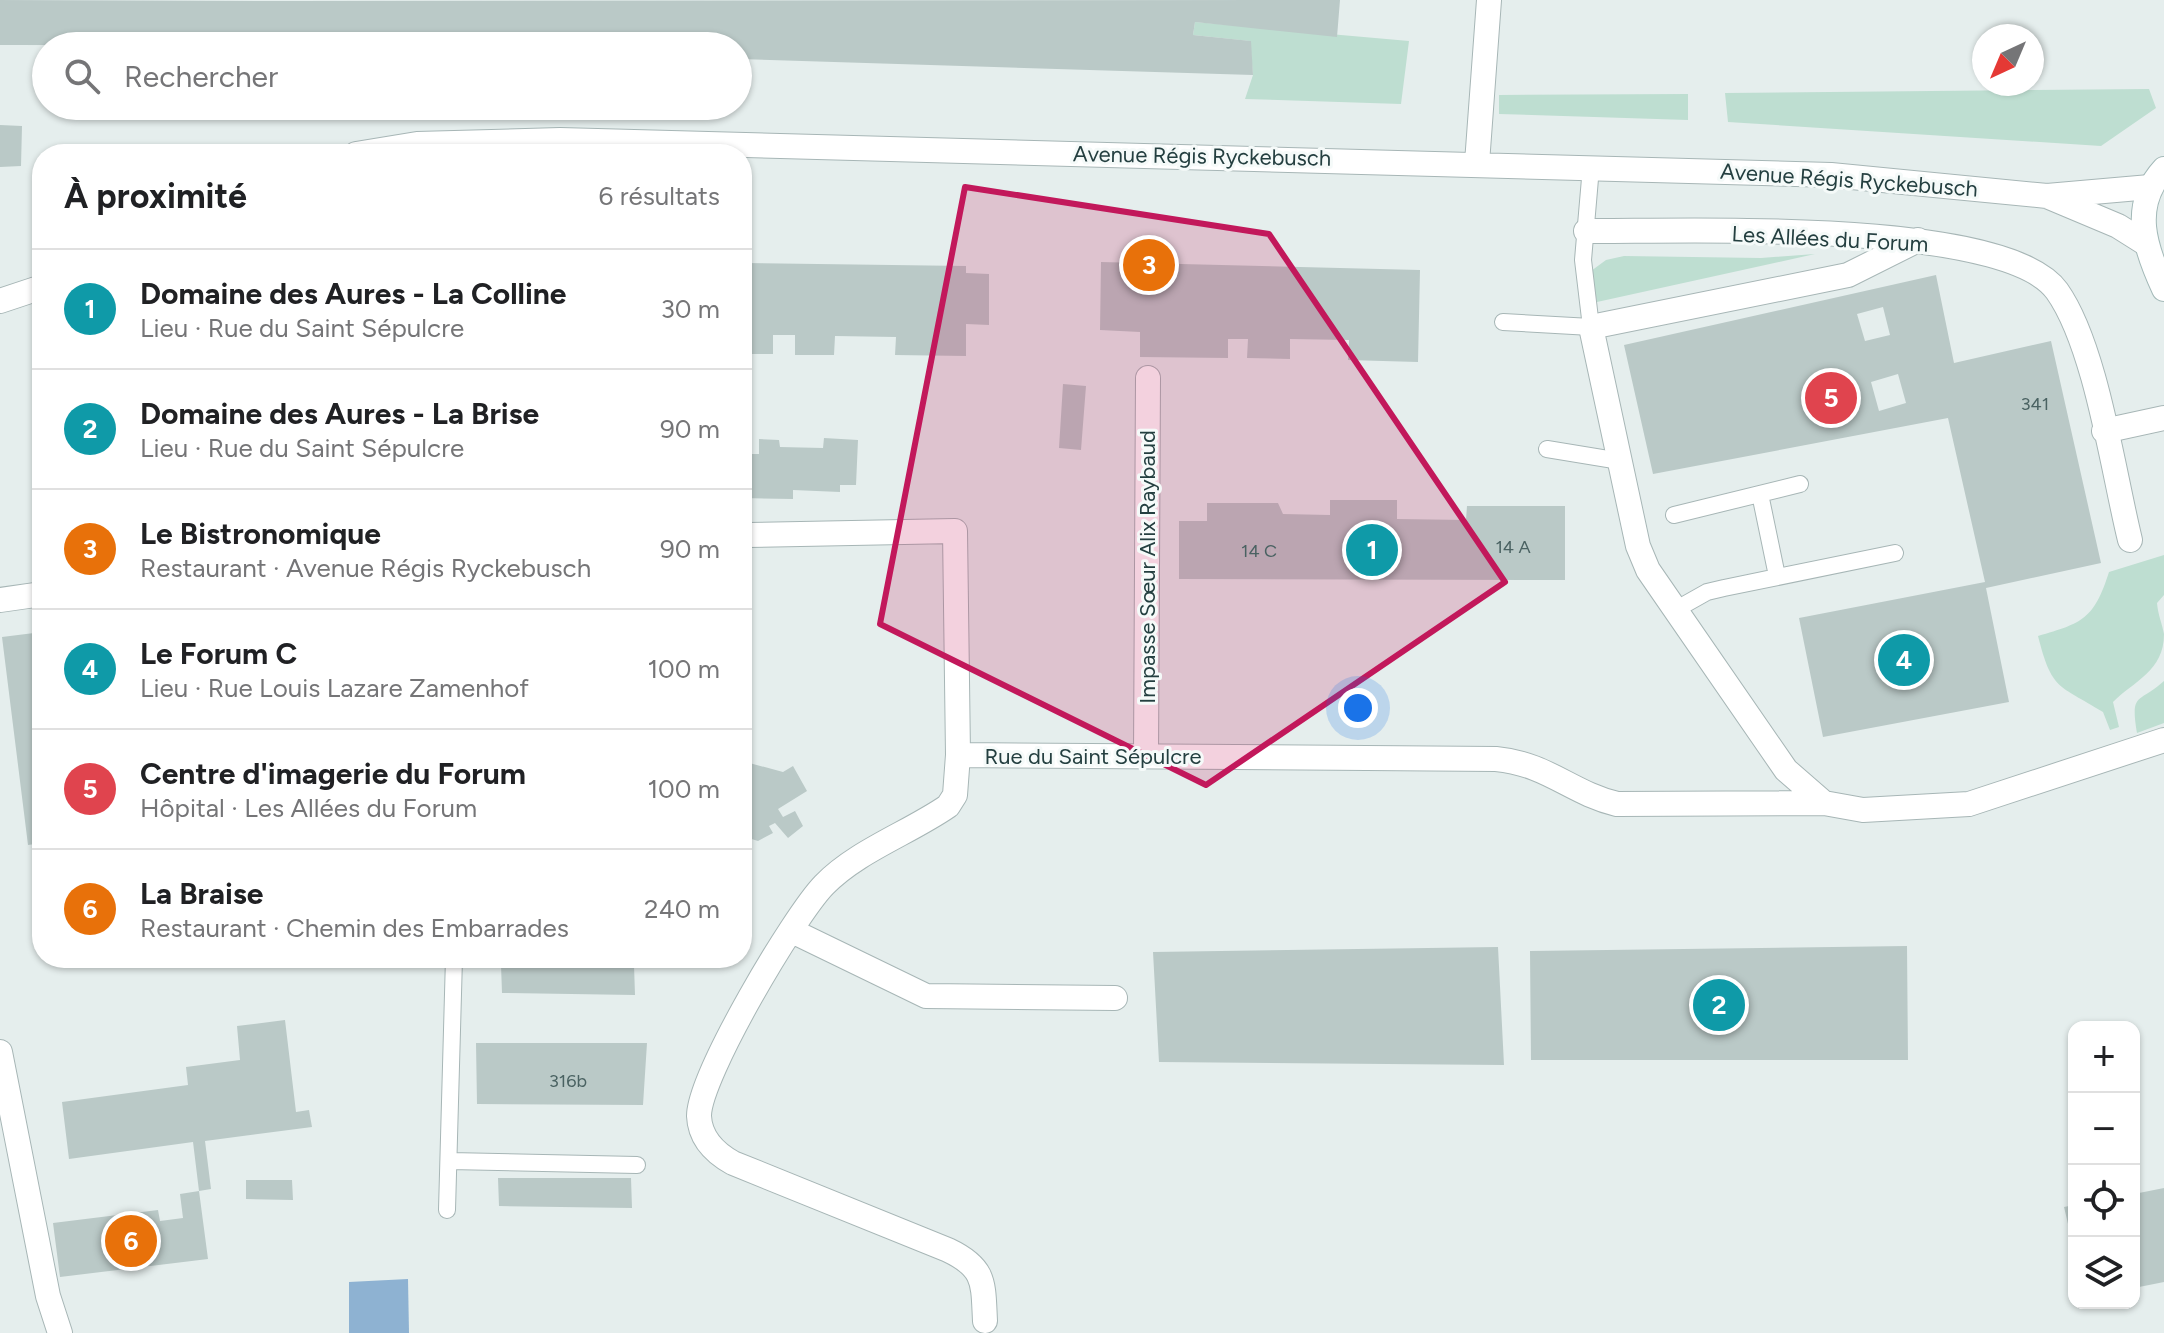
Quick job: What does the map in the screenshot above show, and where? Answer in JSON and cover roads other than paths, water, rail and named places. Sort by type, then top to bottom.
[{"type":"street","points":[[1477,163],[1489,0]]},
{"type":"street","name":"Avenue Régis Ryckebusch","points":[[426,144],[465,144]]},
{"type":"street","name":"Avenue Régis Ryckebusch","points":[[752,151],[1477,163],[1831,175],[2047,196],[2157,178]]},
{"type":"street","points":[[2157,178],[2142,223],[2145,243],[2164,289]]},
{"type":"street","name":"Avenue Régis Ryckebusch","points":[[2047,196],[2118,226],[2145,243]]},
{"type":"street","name":"Les Allées du Forum","points":[[1586,231],[1918,240],[2010,259],[2041,274],[2051,284],[2078,330],[2130,540]]},
{"type":"street","points":[[1824,803],[1786,770],[1648,570],[1638,546],[1591,327],[1848,275],[1918,240]]},
{"type":"street","points":[[0,301],[32,290]]},
{"type":"street","name":"Impasse Sœur Alix Raybaud","points":[[1146,756],[1148,378]]},
{"type":"street","points":[[2104,431],[2164,418]]},
{"type":"street","points":[[752,535],[955,531],[958,755]]},
{"type":"street","points":[[0,600],[32,595]]},
{"type":"street","name":"Rue du Saint Sépulcre","points":[[985,1321],[980,1273],[962,1256],[733,1163],[713,1149],[703,1134],[700,1104],[710,1077],[807,907],[836,875],[948,806],[955,795],[958,755],[1496,759],[1531,764],[1599,799],[1617,804],[1824,803],[1863,810],[1969,804],[2164,740]]},
{"type":"street","points":[[792,931],[926,996],[1115,998]]},
{"type":"street","points":[[0,1052],[48,1296],[60,1333]]},
{"type":"lane","points":[[1503,322],[1591,327],[1584,273],[1591,167]]},
{"type":"lane","points":[[1547,449],[1620,461]]},
{"type":"lane","points":[[1674,515],[1800,484]]},
{"type":"lane","points":[[1760,494],[1777,576]]},
{"type":"lane","points":[[1675,610],[1707,592],[1895,553]]},
{"type":"lane","points":[[447,1210],[454,968]]},
{"type":"lane","points":[[450,1161],[637,1165]]},
{"type":"water","points":[[408,1279],[409,1333],[349,1333],[349,1282]]},
{"type":"place","name":"Le Bistronomique","points":[[1149,265]]},
{"type":"place","name":"Centre d'imagerie du Forum","points":[[1831,398]]},
{"type":"place","name":"Domaine des Aures - La Colline","points":[[1372,550]]},
{"type":"place","name":"Le Forum C","points":[[1904,660]]},
{"type":"place","name":"Domaine des Aures - La Brise","points":[[1719,1005]]},
{"type":"place","name":"La Braise","points":[[131,1241]]}]
